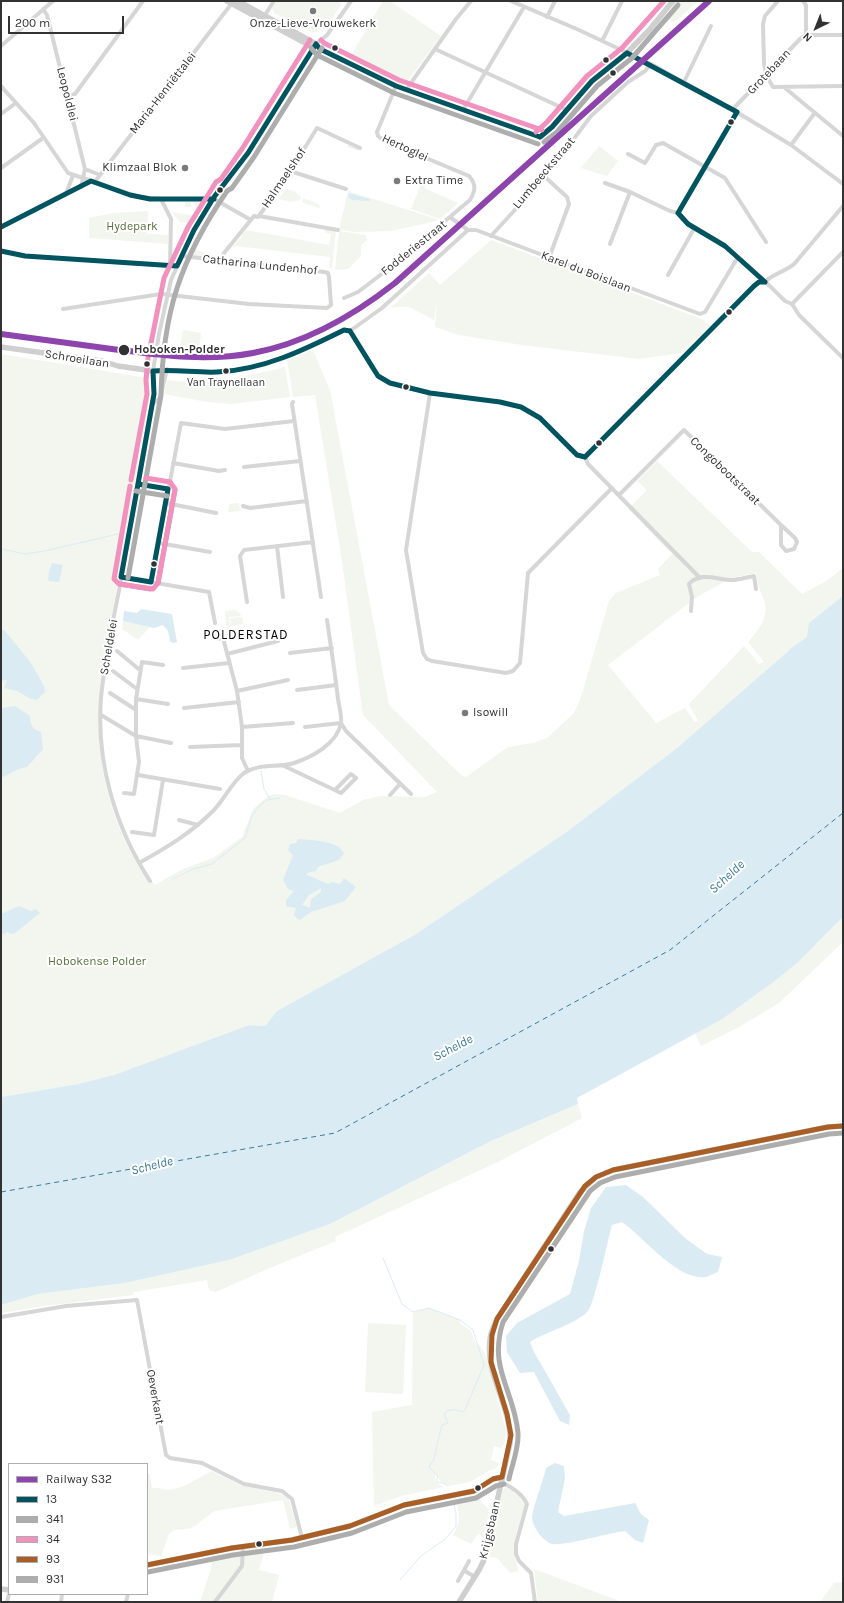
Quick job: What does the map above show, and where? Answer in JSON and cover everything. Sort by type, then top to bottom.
[{"type":"street","points":[[1,46],[53,1]]},
{"type":"street","points":[[67,96],[75,94],[143,1]]},
{"type":"street","points":[[238,1],[316,44],[320,49],[396,86],[540,137],[552,127],[592,81],[626,53],[663,15],[673,1]]},
{"type":"street","points":[[265,15],[274,1]]},
{"type":"street","name":"Scheldelei","points":[[150,881],[139,863],[121,826],[109,788],[103,757],[101,716],[104,678],[154,394],[153,371],[167,295],[177,266],[194,230],[214,199],[248,153],[316,44],[327,35],[351,1]]},
{"type":"street","points":[[406,90],[471,1]]},
{"type":"street","points":[[511,1],[651,64],[735,110],[791,145],[841,182],[843,176]]},
{"type":"street","points":[[547,17],[555,1]]},
{"type":"street","points":[[602,41],[622,1]]},
{"type":"street","points":[[778,1],[769,10],[764,21],[764,64],[766,75],[773,87],[843,86]]},
{"type":"street","points":[[803,1],[806,6],[806,35],[843,35]]},
{"type":"street","points":[[229,2],[309,45],[314,46],[316,44]]},
{"type":"street","name":"Maria-Henriëttalei","points":[[93,182],[166,91],[229,2]]},
{"type":"street","points":[[463,110],[524,7]]},
{"type":"street","name":"Leopoldlei","points":[[43,9],[47,15],[85,169],[81,187]]},
{"type":"street","points":[[684,82],[711,26]]},
{"type":"street","name":"Grotebaan","points":[[678,213],[735,110],[800,39],[806,35]]},
{"type":"street","points":[[435,49],[567,110]]},
{"type":"street","name":"Lumbeeckstraat","points":[[491,236],[544,177],[590,116],[628,82],[651,64]]},
{"type":"street","points":[[1,86],[34,123],[68,173],[139,197],[160,199],[214,199],[251,220]]},
{"type":"street","name":"Hertoglei","points":[[396,86],[378,132],[378,137],[469,176],[475,188]]},
{"type":"street","points":[[785,88],[814,114],[843,136]]},
{"type":"street","points":[[1,114],[16,103]]},
{"type":"street","points":[[791,145],[814,114]]},
{"type":"street","name":"Halmaelshof","points":[[221,260],[224,253],[254,216],[259,216],[317,128],[360,148]]},
{"type":"street","points":[[1,168],[43,138]]},
{"type":"street","points":[[628,154],[645,164],[656,145],[663,143],[725,178],[766,242]]},
{"type":"street","points":[[85,169],[100,175]]},
{"type":"street","points":[[290,171],[346,189]]},
{"type":"street","points":[[66,194],[73,175]]},
{"type":"street","points":[[544,177],[567,197],[569,204],[550,258]]},
{"type":"street","points":[[1,228],[66,194],[93,182]]},
{"type":"street","points":[[605,183],[678,213],[682,220],[738,257],[785,301],[792,304],[799,315],[843,358]]},
{"type":"street","name":"Fodderiestraat","points":[[344,298],[358,292],[450,218],[470,200],[475,188]]},
{"type":"street","points":[[610,244],[630,192]]},
{"type":"street","points":[[160,199],[171,219],[170,265]]},
{"type":"street","points":[[585,457],[754,286],[759,282],[765,282],[770,277],[790,268],[843,206]]},
{"type":"street","points":[[259,216],[338,230]]},
{"type":"street","points":[[153,371],[167,369],[218,372],[267,363],[344,330],[350,331],[382,308],[468,230],[450,218]]},
{"type":"street","points":[[668,275],[694,227]]},
{"type":"street","name":"Karel du Boislaan","points":[[468,230],[472,229],[700,314],[705,312],[738,257]]},
{"type":"street","points":[[1,251],[25,256],[177,266]]},
{"type":"street","points":[[792,304],[843,252]]},
{"type":"street","name":"Catharina Lundenhof","points":[[167,295],[249,304],[330,307],[332,303],[329,277],[326,272],[182,256]]},
{"type":"street","points":[[64,309],[161,294],[167,295]]},
{"type":"street","points":[[350,331],[372,368],[383,379],[397,386],[430,393],[500,402],[521,407],[540,418],[577,454],[585,457],[588,464],[700,578]]},
{"type":"street","name":"Schroeilaan","points":[[1,347],[102,361],[118,366],[153,371]]},
{"type":"street","name":"Scheldelei","points":[[152,405],[160,398],[167,369]]},
{"type":"street","points":[[430,393],[406,550],[423,653],[427,659],[432,662],[506,673],[517,667],[520,663],[528,574],[612,488]]},
{"type":"street","points":[[293,402],[294,421],[321,597]]},
{"type":"street","points":[[151,582],[181,423],[225,429],[294,421]]},
{"type":"street","name":"Congobootstraat","points":[[619,495],[684,430],[795,538],[796,542],[794,549],[790,551],[786,551],[781,545],[781,525]]},
{"type":"street","points":[[244,467],[300,461]]},
{"type":"street","points":[[173,463],[219,471],[225,470]]},
{"type":"street","points":[[138,484],[168,489]]},
{"type":"street","points":[[244,506],[250,508],[307,501]]},
{"type":"street","points":[[166,503],[216,513]]},
{"type":"street","points":[[247,602],[240,556],[244,550],[313,542]]},
{"type":"street","points":[[159,543],[210,552]]},
{"type":"street","points":[[277,546],[283,597]]},
{"type":"street","points":[[691,611],[692,597],[689,584],[692,580],[710,576],[731,580],[754,576],[756,589]]},
{"type":"street","points":[[121,577],[209,592],[215,623]]},
{"type":"street","points":[[327,620],[341,723],[346,731],[411,794]]},
{"type":"street","points":[[216,639],[223,638],[237,691],[242,727],[242,760],[248,771]]},
{"type":"street","points":[[227,654],[278,641]]},
{"type":"street","points":[[290,653],[332,648]]},
{"type":"street","points":[[117,652],[140,670]]},
{"type":"street","points":[[124,793],[134,794],[138,775],[139,762],[136,736],[136,699],[142,662],[163,665]]},
{"type":"street","points":[[183,668],[230,663]]},
{"type":"street","points":[[113,671],[137,690]]},
{"type":"street","points":[[237,691],[288,680]]},
{"type":"street","points":[[297,690],[336,686]]},
{"type":"street","points":[[110,693],[136,710]]},
{"type":"street","points":[[136,699],[168,704]]},
{"type":"street","points":[[184,708],[239,702]]},
{"type":"street","points":[[101,716],[136,736],[171,743]]},
{"type":"street","points":[[242,727],[293,722]]},
{"type":"street","points":[[305,727],[341,723]]},
{"type":"street","points":[[139,863],[174,843],[198,825],[219,805],[238,779],[248,771],[261,767],[284,766],[299,761],[328,744],[336,734],[341,723]]},
{"type":"street","points":[[190,747],[242,746]]},
{"type":"street","points":[[298,772],[299,761]]},
{"type":"street","points":[[284,766],[341,793],[356,778],[351,774],[335,790]]},
{"type":"street","points":[[138,775],[220,789]]},
{"type":"street","points":[[132,832],[154,835],[163,780]]},
{"type":"street","points":[[390,794],[400,784]]},
{"type":"street","points":[[178,820],[198,825]]},
{"type":"street","name":"Krijgsbaan","points":[[459,1602],[484,1560],[510,1443],[511,1430],[489,1352],[490,1339],[497,1319],[580,1192],[590,1181],[604,1172],[821,1129],[843,1126]]},
{"type":"street","name":"Oeverkant","points":[[1,1317],[66,1306],[137,1300],[166,1454],[170,1458],[202,1463],[244,1484],[282,1491],[288,1494],[292,1499],[302,1538]]},
{"type":"street","points":[[148,1565],[243,1546],[302,1538],[357,1524],[404,1505],[474,1491],[493,1479],[501,1479]]},
{"type":"street","name":"Krijgsbaan","points":[[501,1479],[524,1498],[527,1504],[516,1544],[516,1554],[519,1561],[531,1573],[535,1602]]},
{"type":"street","points":[[216,1602],[242,1566],[243,1546]]},
{"type":"street","name":"Krijgsbaan","points":[[458,1581],[470,1561]]},
{"type":"street","name":"Krijgsbaan","points":[[464,1571],[475,1577]]},
{"type":"green space","points":[[277,1],[337,1],[342,4],[325,28],[313,33],[274,13],[272,8]]},
{"type":"green space","points":[[383,1],[390,1],[441,36],[403,87],[349,59]]},
{"type":"green space","points":[[676,1],[698,1],[676,21],[672,22],[668,18],[668,14]]},
{"type":"green space","points":[[599,146],[618,161],[607,176],[581,168]]},
{"type":"green space","points":[[421,184],[424,185],[426,189],[458,203],[440,219],[411,209]]},
{"type":"green space","points":[[286,189],[294,191],[301,197],[300,200],[290,202],[279,199]]},
{"type":"green space","points":[[348,191],[437,219],[437,221],[391,231],[356,232],[339,230]]},
{"type":"green space","points":[[303,198],[317,203],[320,206],[319,208],[302,202]]},
{"type":"green space","points":[[185,202],[205,203],[201,210],[196,209],[195,203],[191,203],[191,207],[185,207]]},
{"type":"green space","name":"Hydepark","points":[[148,211],[147,234],[168,235],[168,244],[89,238],[89,218],[113,213]]},
{"type":"green space","points":[[171,212],[198,216],[194,222],[190,220],[188,224],[184,222],[182,224]]},
{"type":"green space","points":[[325,229],[336,231],[332,268],[329,268],[330,257],[236,246],[232,248],[240,238],[242,238],[241,236],[246,230],[329,245],[331,234],[325,233]]},
{"type":"green space","points":[[339,231],[366,235],[367,240],[361,245],[361,256],[348,269],[335,270]]},
{"type":"green space","points":[[491,240],[702,319],[710,326],[682,353],[639,359],[522,345],[459,335],[435,327],[437,301],[434,320],[409,307],[391,307],[429,273],[440,285]]},
{"type":"green space","points":[[192,248],[207,254],[205,257],[188,255]]},
{"type":"green space","points":[[183,330],[201,333],[199,351],[180,349]]},
{"type":"green space","name":"Hobokense Polder","points":[[313,350],[330,390],[389,705],[461,775],[466,777],[508,747],[533,743],[547,738],[574,713],[581,697],[609,601],[616,593],[660,575],[658,569],[672,554],[628,509],[647,490],[637,481],[657,461],[752,552],[759,552],[802,594],[826,581],[843,568],[843,596],[807,637],[794,646],[677,748],[568,831],[416,934],[277,1011],[265,1026],[249,1025],[114,1075],[78,1084],[1,1097],[1,354],[147,378],[150,395],[104,662],[99,719],[103,772],[109,797],[129,848],[143,874],[146,872],[155,885],[183,869],[213,858],[242,837],[253,809],[267,797],[274,794],[285,795],[340,813],[363,800],[380,796],[424,797],[437,792],[363,715],[341,555],[315,395],[293,397],[287,360]],"holes":[[[756,573],[764,600],[765,612],[762,623],[748,642],[764,662],[759,664],[744,646],[689,704],[698,721],[695,722],[685,708],[656,723],[608,665],[697,597],[731,578]]]},
{"type":"green space","points":[[285,367],[290,397],[231,404],[207,402],[164,394],[167,380],[212,381],[256,374]]},
{"type":"green space","points":[[239,503],[240,511],[228,512],[230,504]]},
{"type":"green space","points":[[236,610],[241,616],[229,617],[232,638],[227,638],[225,611]]},
{"type":"green space","points":[[242,617],[243,624],[231,626],[230,618]]},
{"type":"green space","points":[[123,621],[150,627],[138,640],[122,629]]},
{"type":"green space","points":[[243,629],[244,636],[233,637],[231,630]]},
{"type":"green space","points":[[843,917],[843,942],[779,1003],[739,1027],[701,1046],[695,1033],[716,1022],[755,996],[792,966]]},
{"type":"green space","points":[[578,1104],[582,1118],[498,1162],[335,1237],[336,1241],[216,1292],[209,1290],[207,1280],[133,1292],[133,1295],[1,1313],[1,1305],[38,1294],[125,1283],[229,1260],[330,1224],[491,1141]]},
{"type":"green space","points":[[429,1308],[460,1320],[460,1323],[471,1331],[477,1346],[477,1343],[485,1353],[506,1430],[505,1442],[501,1448],[494,1446],[491,1460],[499,1463],[495,1469],[490,1470],[470,1482],[448,1486],[439,1480],[438,1476],[435,1475],[435,1482],[444,1487],[401,1496],[374,1506],[372,1412],[412,1405],[413,1312]]},
{"type":"green space","points":[[368,1323],[406,1325],[403,1394],[365,1392]]},
{"type":"green space","points":[[212,1471],[243,1486],[275,1492],[288,1497],[297,1527],[290,1529],[283,1500],[214,1511],[195,1526],[188,1529],[174,1530],[169,1534],[161,1556],[148,1554],[148,1474],[150,1474],[152,1488],[168,1490],[185,1485]]},
{"type":"green space","points":[[506,1486],[520,1497],[525,1505],[514,1546],[514,1555],[518,1571],[510,1573],[497,1558],[489,1557],[502,1492]]},
{"type":"green space","points":[[476,1495],[489,1510],[484,1538],[478,1534],[471,1544],[453,1535],[456,1531],[459,1518],[456,1499]]},
{"type":"green space","points":[[266,1546],[259,1570],[279,1575],[272,1602],[200,1602],[212,1565],[210,1556]]},
{"type":"green space","points":[[534,1569],[622,1602],[538,1602]]},
{"type":"green space","points":[[843,1582],[843,1597],[840,1602],[820,1602],[834,1583]]},
{"type":"water","points":[[349,193],[369,199],[370,201],[352,200],[348,197]]},
{"type":"water","points":[[52,563],[63,565],[59,582],[48,581]]},
{"type":"water","name":"Schelde","points":[[843,596],[843,917],[797,963],[771,984],[722,1019],[577,1098],[578,1104],[491,1141],[330,1224],[229,1260],[125,1283],[38,1294],[1,1305],[1,1097],[78,1084],[114,1075],[249,1025],[265,1026],[277,1011],[416,934],[568,831],[677,748],[794,646],[807,637],[809,623]]},
{"type":"water","points":[[141,609],[172,614],[177,642],[173,643],[170,641],[168,631],[163,625],[154,628],[123,621],[124,611],[137,613]]},
{"type":"water","points":[[1,629],[5,631],[31,663],[44,686],[45,692],[37,700],[31,699],[17,691],[4,688],[7,680],[1,681]]},
{"type":"water","points":[[15,706],[30,716],[32,726],[35,730],[41,732],[43,749],[27,767],[19,769],[1,778],[1,708]]},
{"type":"water","points":[[298,839],[316,840],[336,845],[344,853],[339,860],[318,867],[316,871],[307,873],[307,875],[328,884],[332,882],[340,884],[344,878],[356,887],[345,901],[311,912],[300,920],[294,915],[296,908],[286,906],[286,900],[294,891],[288,889],[283,880],[293,855],[288,850],[290,844],[296,843]],"holes":[[[321,888],[321,892],[311,899],[310,908],[302,905],[309,895]]]},
{"type":"water","points":[[19,906],[31,911],[36,909],[40,913],[15,933],[1,933],[1,914]]},
{"type":"water","points":[[626,1185],[643,1197],[686,1239],[707,1254],[722,1257],[718,1272],[706,1277],[695,1276],[684,1272],[661,1257],[622,1222],[612,1225],[598,1284],[588,1311],[576,1320],[530,1342],[534,1352],[570,1415],[569,1425],[560,1421],[534,1372],[520,1373],[507,1352],[506,1336],[517,1323],[570,1294],[579,1261],[584,1231],[591,1208],[606,1187]]},
{"type":"water","points":[[555,1463],[564,1466],[565,1478],[558,1512],[564,1516],[635,1503],[641,1514],[649,1520],[643,1543],[635,1540],[625,1531],[558,1544],[552,1544],[545,1540],[536,1530],[532,1518],[546,1468]]},
{"type":"waterway","points":[[348,146],[358,150]]},
{"type":"waterway","points":[[45,551],[118,534]]},
{"type":"waterway","points":[[1,549],[25,554],[44,551]]},
{"type":"waterway","points":[[261,771],[264,789],[270,799]]},
{"type":"waterway","points":[[173,879],[193,869],[212,864],[245,838],[252,816],[259,806],[267,800],[280,798]]},
{"type":"waterway","points":[[383,1258],[402,1304],[413,1312],[429,1308],[460,1320],[473,1330],[484,1365],[465,1410],[462,1412],[450,1410],[444,1414],[448,1423],[442,1425],[434,1459],[429,1467],[438,1476],[436,1482],[443,1483],[448,1486]]},
{"type":"waterway","points":[[400,1580],[421,1556],[444,1540],[456,1527],[456,1514],[453,1500]]},
{"type":"ferry route","points":[[1,1192],[335,1133],[670,950],[843,813]]},
{"type":"rail line","name":"S32","points":[[1,334],[182,357],[218,357],[253,353],[311,335],[346,317],[395,283],[709,1]]},
{"type":"transit line","name":"34","points":[[536,132],[547,122],[587,76],[622,48],[664,1]]},
{"type":"transit line","name":"341","points":[[544,142],[557,132],[597,86],[632,58],[678,5]]},
{"type":"transit line","name":"34","points":[[131,480],[147,394],[146,380],[148,358],[164,278],[188,227],[216,182],[221,179],[242,149],[310,40]]},
{"type":"transit line","name":"34","points":[[321,40],[324,43],[399,80],[542,130]]},
{"type":"transit line","name":"13","points":[[316,44],[320,49],[396,86],[540,137]]},
{"type":"transit line","name":"13","points":[[1,251],[25,256],[177,266],[194,230],[214,197],[248,153],[316,44]]},
{"type":"transit line","name":"341","points":[[311,48],[317,55],[394,93],[538,144]]},
{"type":"transit line","name":"341","points":[[128,578],[161,395],[162,365],[170,312],[177,288],[197,240],[211,216],[227,191],[232,188],[254,157],[322,48]]},
{"type":"transit line","name":"13","points":[[627,53],[737,112]]},
{"type":"transit line","name":"13","points":[[540,137],[552,127],[592,81],[627,53]]},
{"type":"transit line","name":"13","points":[[678,213],[737,112]]},
{"type":"transit line","name":"13","points":[[1,227],[91,181],[130,195],[150,199],[214,199]]},
{"type":"transit line","name":"13","points":[[678,213],[688,224],[725,246],[765,282]]},
{"type":"transit line","name":"13","points":[[585,457],[754,286],[759,282],[765,282]]},
{"type":"transit line","name":"13","points":[[153,371],[169,370],[217,372],[251,367],[283,358],[344,330],[350,331]]},
{"type":"transit line","name":"13","points":[[350,331],[378,376],[390,383],[430,393],[500,402],[521,407],[540,418],[577,455],[585,457]]},
{"type":"transit line","name":"13","points":[[138,484],[154,394],[153,371]]},
{"type":"transit line","name":"34","points":[[130,486],[114,579],[119,584],[153,589],[158,583],[175,489],[170,482],[146,478]]},
{"type":"transit line","name":"13","points":[[138,484],[168,489],[151,582],[121,577],[138,484]]},
{"type":"transit line","name":"341","points":[[158,583],[175,490]]},
{"type":"transit line","name":"341","points":[[136,491],[167,496]]},
{"type":"transit line","name":"341","points":[[120,584],[150,589]]},
{"type":"transit line","name":"93","points":[[502,1477],[511,1435],[507,1414],[491,1362],[492,1335],[497,1319],[585,1186],[596,1177],[613,1170],[828,1127],[843,1126]]},
{"type":"transit line","name":"931","points":[[509,1479],[516,1451],[518,1433],[516,1418],[503,1379],[498,1353],[499,1338],[503,1322],[590,1191],[600,1183],[615,1177],[829,1134],[843,1133]]},
{"type":"transit line","name":"93","points":[[148,1565],[232,1548],[292,1540],[350,1526],[404,1505],[474,1491],[493,1479],[502,1477]]},
{"type":"transit line","name":"931","points":[[148,1572],[233,1555],[294,1547],[352,1533],[406,1512],[476,1498],[496,1486],[504,1484]]},
{"type":"place","name":"Onze-Lieve-Vrouwekerk","points":[[313,11]]},
{"type":"place","name":"Klimzaal Blok","points":[[185,168]]},
{"type":"place","name":"Extra Time","points":[[397,181]]},
{"type":"place","name":"Hoboken-Polder","points":[[124,350]]},
{"type":"place","name":"Van Traynellaan","points":[[226,371]]},
{"type":"place","name":"Isowill","points":[[465,713]]},
{"type":"district","name":"POLDERSTAD","points":[[246,635]]}]
